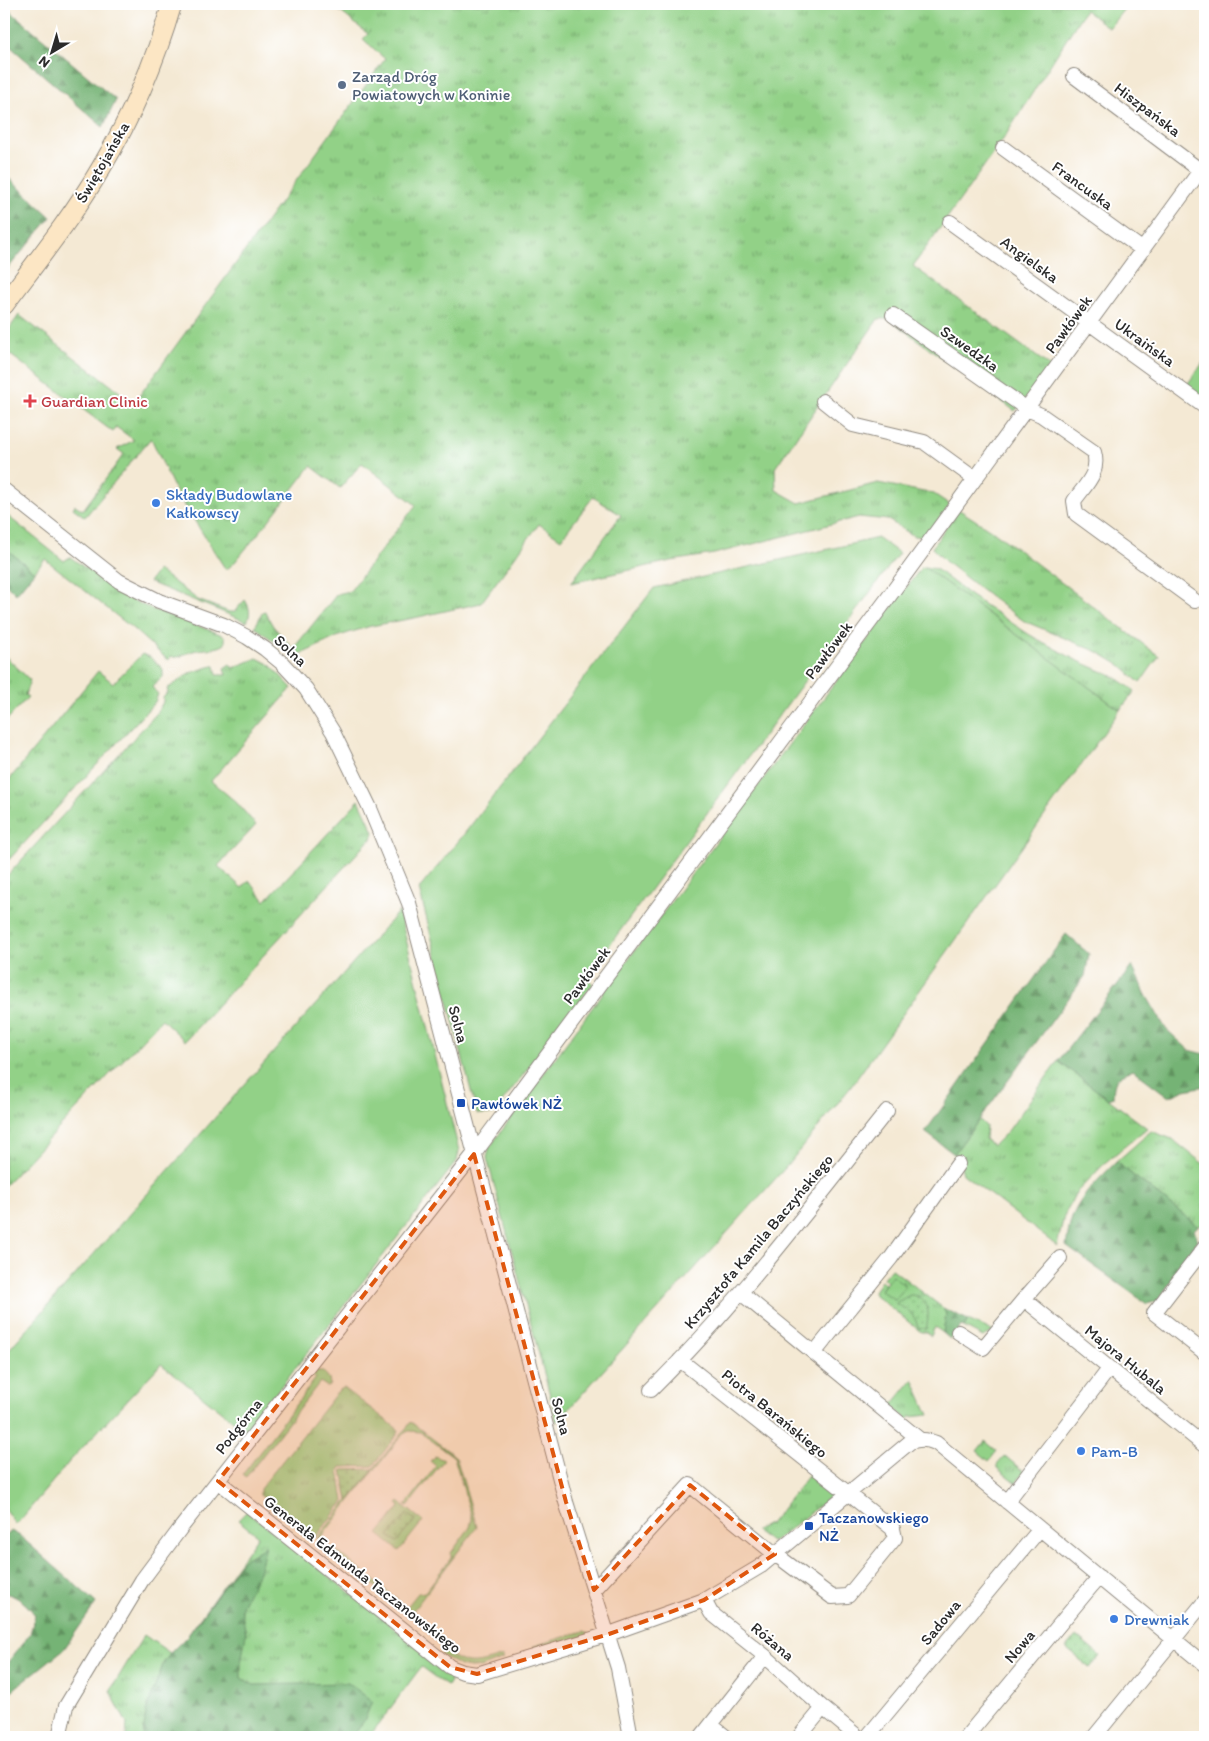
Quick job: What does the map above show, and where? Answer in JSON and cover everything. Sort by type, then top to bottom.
[{"type":"street","name":"Świętojańska","points":[[4,305],[67,220],[112,149],[145,83],[172,4]]},
{"type":"street","name":"Hiszpańska","points":[[1074,76],[1203,167]]},
{"type":"street","name":"Francuska","points":[[1003,148],[1143,250]]},
{"type":"street","name":"Pawłówek","points":[[474,1154],[888,598],[1203,167]]},
{"type":"street","name":"Angielska","points":[[950,222],[1090,323]]},
{"type":"street","name":"Szwedzka","points":[[893,315],[1027,409],[1041,414],[1094,452],[1097,461],[1096,471],[1074,501],[1076,514],[1195,601]]},
{"type":"street","name":"Ukraińska","points":[[1090,323],[1205,407]]},
{"type":"street","points":[[823,401],[853,425],[924,442],[976,478]]},
{"type":"street","name":"Solna","points":[[4,490],[99,567],[120,581],[159,601],[224,625],[265,649],[282,663],[306,689],[332,732],[369,806],[403,887],[566,1502],[609,1634],[618,1668],[631,1737]]},
{"type":"street","name":"Krzysztofa Kamila Baczyńskiego","points":[[651,1390],[741,1293],[887,1111]]},
{"type":"street","name":"Podgórna","points":[[59,1737],[66,1706],[142,1580],[474,1154]]},
{"type":"street","points":[[815,1352],[891,1258],[958,1164]]},
{"type":"street","points":[[1205,1247],[1154,1313],[1205,1353]]},
{"type":"street","points":[[958,1332],[983,1348],[1060,1258]]},
{"type":"street","points":[[741,1293],[919,1439],[936,1443],[1205,1665]]},
{"type":"street","name":"Majora Hubala","points":[[1024,1299],[1109,1370],[1205,1446]]},
{"type":"street","name":"Piotra Barańskiego","points":[[680,1360],[893,1529],[895,1538],[848,1596],[832,1596],[775,1554]]},
{"type":"street","points":[[1007,1502],[1109,1370]]},
{"type":"street","name":"Generała Edmunda Taczanowskiego","points":[[218,1481],[450,1667],[477,1674],[609,1634],[704,1600],[761,1566],[910,1442],[919,1439]]},
{"type":"street","points":[[594,1590],[690,1485],[775,1554]]},
{"type":"street","name":"Sadowa","points":[[867,1737],[1040,1529]]},
{"type":"street","name":"Nowa","points":[[966,1737],[1099,1577]]},
{"type":"street","name":"Różana","points":[[704,1600],[711,1613],[765,1656],[858,1737]]},
{"type":"street","points":[[1094,1737],[1205,1601]]},
{"type":"street","points":[[701,1737],[765,1656]]},
{"type":"street","points":[[799,1737],[823,1708]]},
{"type":"street","points":[[711,1725],[726,1737]]},
{"type":"highlighted area","points":[[474,1154],[566,1502],[594,1590],[690,1485],[775,1554],[704,1600],[609,1634],[477,1674],[450,1667],[218,1481]]},
{"type":"green space","points":[[331,4],[1128,4],[1109,28],[1085,10],[1004,138],[913,266],[1051,367],[1015,411],[889,319],[878,319],[775,468],[776,490],[799,503],[878,483],[934,494],[952,506],[927,537],[914,536],[888,520],[859,517],[714,554],[671,561],[571,583],[621,515],[593,497],[561,539],[539,524],[481,603],[371,626],[339,636],[295,657],[255,627],[262,613],[265,612],[273,626],[293,649],[337,594],[350,591],[416,505],[362,463],[340,488],[311,466],[263,528],[226,570],[175,490],[151,438],[85,517],[73,508],[75,505],[83,510],[124,454],[117,449],[134,440],[116,427],[113,432],[4,350],[4,336],[19,315],[134,403],[385,59],[363,39],[368,34]]},
{"type":"green space","points":[[4,6],[116,100],[103,127],[4,41]]},
{"type":"green space","points":[[4,174],[51,217],[4,273]]},
{"type":"green space","points":[[1205,360],[1205,399],[1186,386]]},
{"type":"green space","points":[[958,509],[997,534],[1159,656],[1140,683],[1120,665],[1098,652],[1024,621],[946,562],[932,548]]},
{"type":"green space","points":[[4,513],[64,561],[70,557],[128,598],[149,608],[220,634],[225,637],[225,644],[193,651],[179,657],[171,656],[168,660],[132,628],[45,559],[34,572],[4,547]]},
{"type":"green space","points":[[878,538],[899,553],[586,977],[593,984],[493,1114],[477,1114],[419,889],[461,838],[654,588]]},
{"type":"green space","points":[[4,547],[34,572],[16,594],[4,582]]},
{"type":"green space","points":[[924,567],[936,569],[971,596],[1030,635],[1074,659],[1117,678],[1135,691],[1120,710]]},
{"type":"green space","points":[[924,567],[1120,710],[850,1088],[786,1167],[557,1422],[487,1158],[489,1148],[921,568]]},
{"type":"green space","points":[[158,570],[198,600],[229,612],[234,612],[245,600],[249,611],[247,622],[149,582]]},
{"type":"green space","points":[[142,654],[150,657],[163,669],[163,677],[152,687],[158,694],[155,702],[4,865],[4,786],[98,671],[113,683]]},
{"type":"green space","points":[[4,655],[30,680],[25,695],[28,697],[4,723]]},
{"type":"green space","points":[[257,658],[269,664],[292,688],[211,781],[236,802],[256,825],[218,866],[242,888],[249,880],[265,901],[359,800],[374,832],[371,841],[372,837],[185,1041],[162,1019],[4,1186],[4,879],[157,713],[163,698],[168,692],[167,689],[190,673],[215,666],[217,675],[226,675],[224,668],[230,664],[233,668]]},
{"type":"green space","points":[[399,911],[459,1151],[457,1161],[246,1431],[161,1364],[69,1462],[16,1525],[4,1508],[4,1355]]},
{"type":"green space","points":[[1066,934],[1089,954],[1085,976],[954,1154],[925,1132]]},
{"type":"green space","points":[[1132,966],[1166,1029],[1189,1050],[1205,1054],[1205,1086],[1185,1090],[1169,1097],[1133,1070],[1117,1079],[1113,1097],[1108,1099],[1058,1061]]},
{"type":"green space","points":[[1058,1061],[1147,1128],[1107,1161],[1075,1194],[1064,1216],[1057,1246],[963,1174],[959,1160],[954,1154],[979,1119],[986,1126],[985,1139],[993,1146],[1008,1131]]},
{"type":"green space","points":[[1151,1131],[1172,1139],[1205,1165],[1205,1224],[1198,1226],[1116,1162]]},
{"type":"green space","points":[[1116,1162],[1198,1226],[1194,1230],[1198,1240],[1158,1301],[1147,1304],[1066,1246],[1070,1222],[1081,1200]]},
{"type":"green space","points":[[891,1268],[943,1308],[946,1314],[943,1333],[935,1327],[931,1336],[926,1332],[921,1332],[875,1295],[874,1291],[881,1281],[885,1284],[881,1290],[905,1286],[892,1276],[887,1282],[883,1278]]},
{"type":"green space","points":[[892,1275],[906,1286],[895,1300],[881,1290]]},
{"type":"green space","points":[[910,1295],[921,1298],[927,1306],[926,1329],[918,1328],[915,1319],[910,1313],[896,1304]]},
{"type":"green space","points":[[943,1308],[968,1320],[964,1327],[961,1326],[950,1339],[943,1333],[946,1314]]},
{"type":"green space","points":[[968,1320],[993,1332],[983,1337],[964,1327]]},
{"type":"green space","points":[[313,1370],[324,1373],[330,1384],[328,1387],[320,1382],[246,1477],[243,1474],[316,1378],[309,1372]]},
{"type":"green space","points":[[913,1379],[929,1415],[910,1417],[908,1420],[891,1406]]},
{"type":"green space","points":[[344,1388],[399,1430],[373,1466],[341,1467],[339,1470],[344,1501],[315,1538],[260,1495],[260,1489],[339,1390]]},
{"type":"green space","points":[[411,1422],[456,1457],[477,1527],[408,1617],[405,1609],[418,1593],[425,1592],[451,1558],[451,1553],[470,1527],[472,1518],[454,1457],[420,1432],[409,1431],[403,1434],[319,1540],[317,1539]]},
{"type":"green space","points":[[985,1441],[997,1451],[989,1461],[977,1451]]},
{"type":"green space","points":[[435,1456],[444,1460],[408,1506],[406,1505],[436,1466],[430,1461]]},
{"type":"green space","points":[[1005,1456],[1024,1472],[1016,1483],[997,1468],[997,1465]]},
{"type":"green space","points":[[374,1469],[348,1501],[342,1470]]},
{"type":"green space","points":[[813,1470],[833,1486],[831,1496],[775,1541],[771,1542],[756,1531],[770,1524]]},
{"type":"green space","points":[[399,1502],[423,1521],[399,1551],[378,1534],[400,1507],[397,1504]]},
{"type":"green space","points":[[247,1511],[450,1672],[450,1681],[447,1686],[421,1667],[369,1737],[126,1737],[127,1724],[110,1691],[144,1635],[170,1653],[189,1634],[258,1536],[238,1520]]},
{"type":"green space","points":[[407,1514],[415,1520],[397,1542],[389,1536]]},
{"type":"green space","points":[[11,1531],[20,1536],[96,1603],[64,1649],[4,1697],[4,1667],[30,1634],[35,1615],[22,1601],[4,1593],[4,1538]]},
{"type":"green space","points":[[266,1546],[259,1572],[241,1608],[246,1634],[241,1663],[241,1678],[254,1685],[348,1683],[372,1701],[365,1719],[353,1737],[143,1737],[146,1711],[164,1662],[189,1634],[242,1561]]},
{"type":"green space","points":[[330,1546],[398,1600],[396,1603],[328,1549]]},
{"type":"green space","points":[[584,1631],[588,1635],[536,1650],[534,1648],[534,1646]]},
{"type":"green space","points":[[1076,1636],[1100,1656],[1090,1668],[1066,1648]]},
{"type":"green space","points":[[444,1650],[465,1662],[479,1663],[503,1656],[503,1659],[481,1668],[460,1666],[442,1655]]},
{"type":"place","name":"Zarząd Dróg Powiatowych w Koninie","points":[[342,85]]},
{"type":"place","name":"Guardian Clinic","points":[[30,401]]},
{"type":"place","name":"Składy Budowlane Kałkowscy","points":[[156,503]]},
{"type":"place","name":"Pawłówek NŻ","points":[[461,1103]]},
{"type":"place","name":"Pam-B","points":[[1081,1451]]},
{"type":"place","name":"Taczanowskiego NŻ","points":[[809,1526]]},
{"type":"place","name":"Drewniak","points":[[1114,1619]]}]
